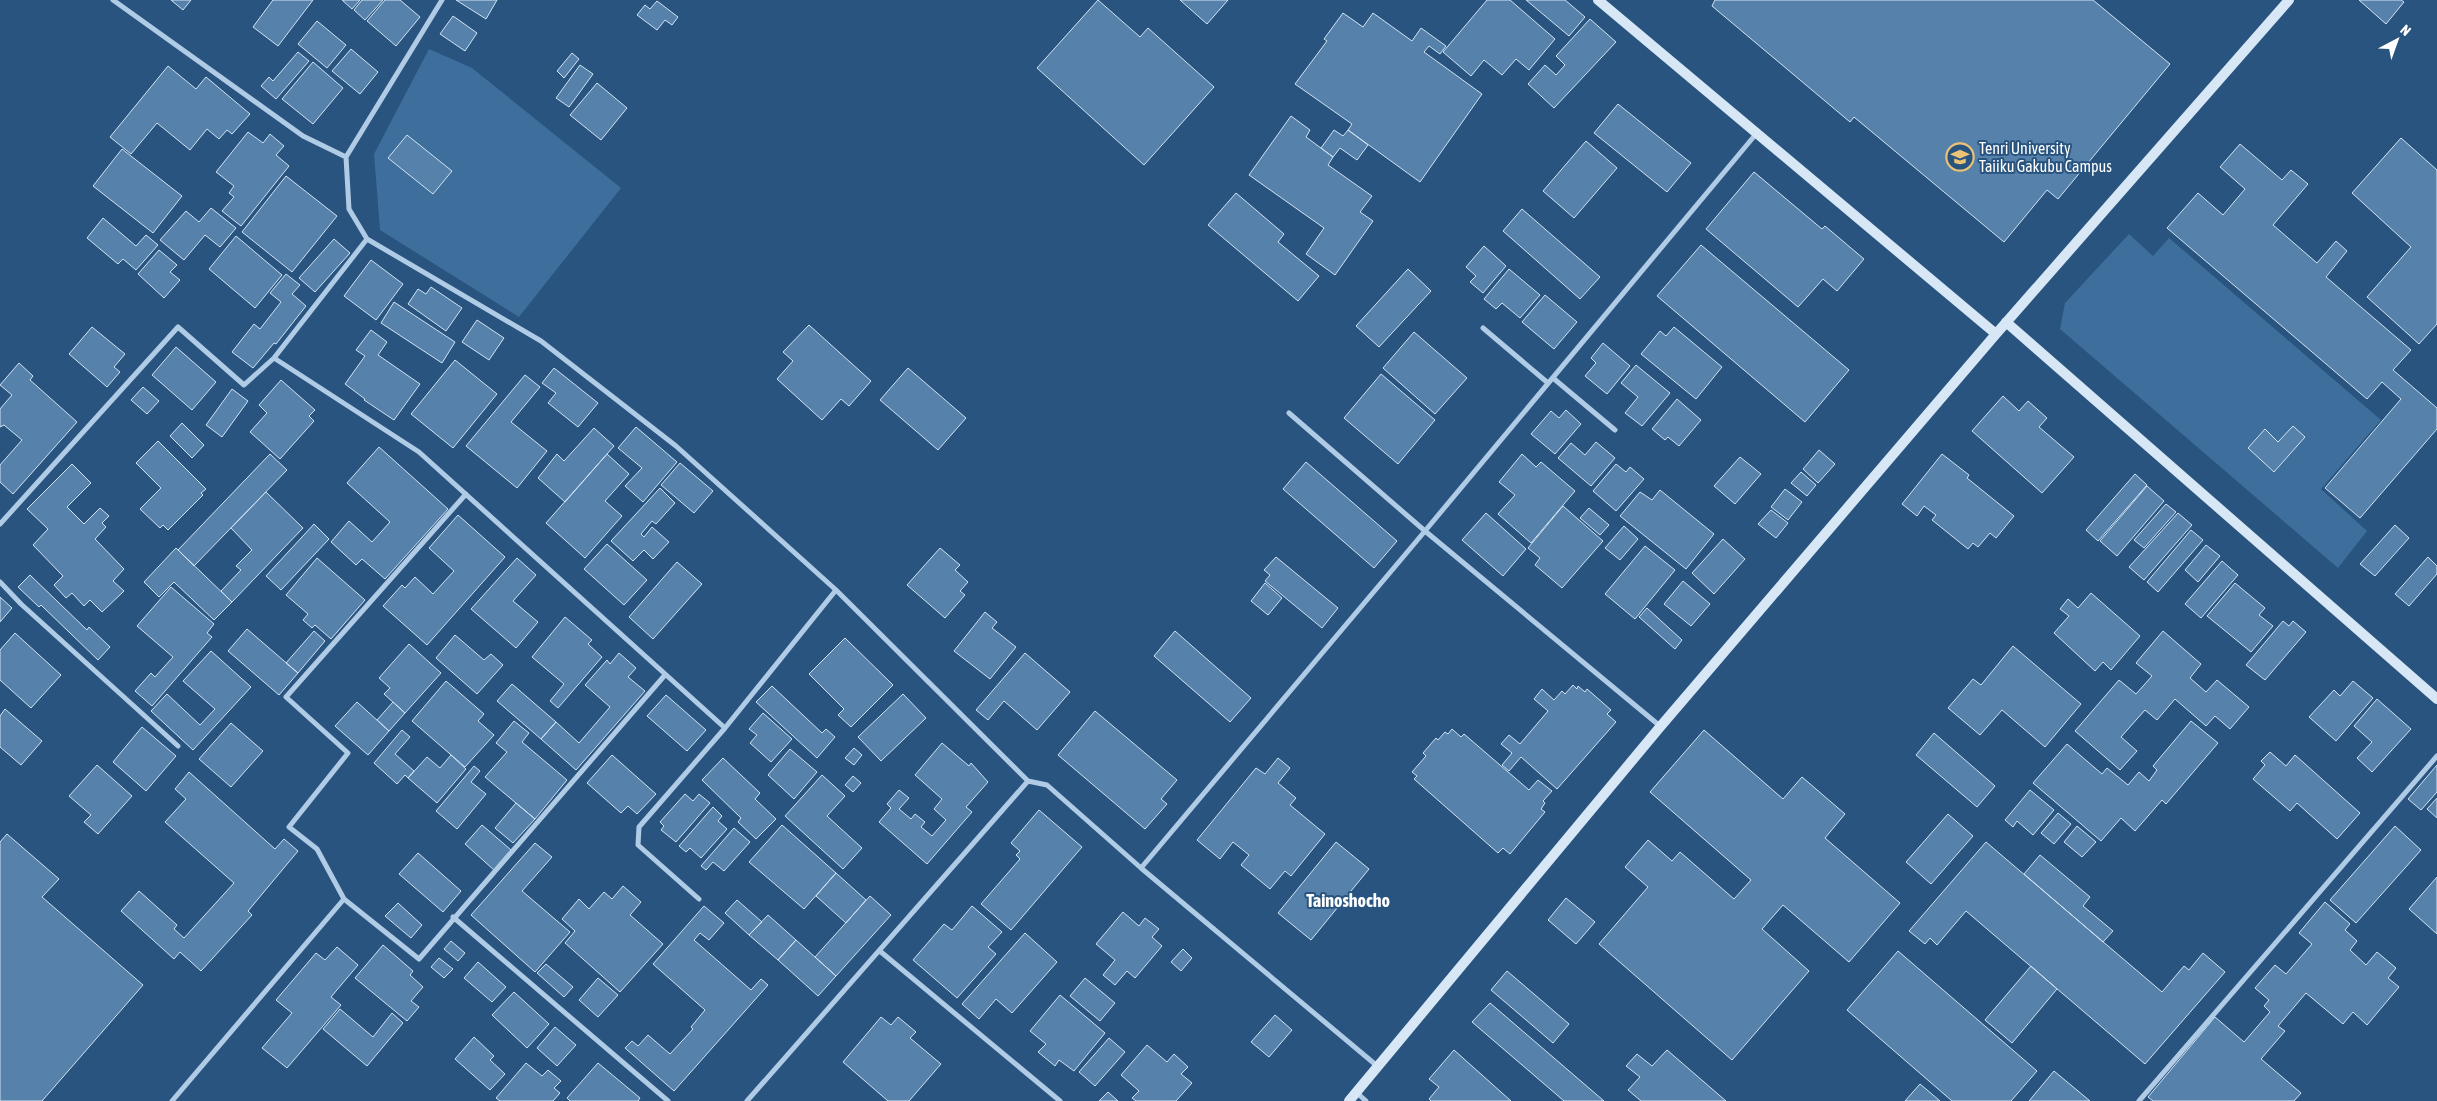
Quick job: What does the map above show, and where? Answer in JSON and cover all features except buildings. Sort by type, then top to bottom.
[{"type":"street","points":[[113,0],[303,136],[346,157]]},
{"type":"street","points":[[442,0],[346,157],[349,209],[367,239],[541,341],[676,446],[836,590],[1028,781],[1047,785],[1142,868],[1376,1065]]},
{"type":"street","points":[[1598,0],[1996,334]]},
{"type":"street","points":[[1349,1101],[1376,1065],[1660,726],[2006,322],[2289,0]]},
{"type":"street","points":[[1142,868],[1756,134]]},
{"type":"street","points":[[0,524],[178,328],[244,385],[274,358],[367,239]]},
{"type":"street","points":[[2006,322],[2437,699]]},
{"type":"street","points":[[1483,328],[1548,383]]},
{"type":"street","points":[[274,358],[419,452],[725,728]]},
{"type":"street","points":[[1553,378],[1615,430]]},
{"type":"street","points":[[1289,413],[1425,531],[1660,726]]},
{"type":"street","points":[[466,494],[286,697],[348,754],[289,827],[317,849],[344,899],[419,959],[665,675]]},
{"type":"street","points":[[0,582],[21,604],[178,746]]},
{"type":"street","points":[[700,899],[638,845],[639,827],[725,728],[836,590]]},
{"type":"street","points":[[2139,1101],[2437,756]]},
{"type":"street","points":[[747,1101],[881,952],[1028,781]]},
{"type":"street","points":[[172,1101],[344,899]]},
{"type":"street","points":[[454,917],[668,1101]]},
{"type":"street","points":[[881,952],[1060,1101]]},
{"type":"street","points":[[1356,1092],[1366,1101]]},
{"type":"shaded area","points":[[429,49],[472,68],[621,188],[519,317],[380,230],[374,154]]},
{"type":"shaded area","points":[[2129,234],[2153,256],[2169,238],[2381,420],[2321,489],[2367,531],[2338,568],[2060,329],[2065,303]]},
{"type":"place","name":"Tenri University Taiiku Gakubu Campus","points":[[1960,157]]},
{"type":"district","name":"Tainoshocho","points":[[1348,900]]}]
